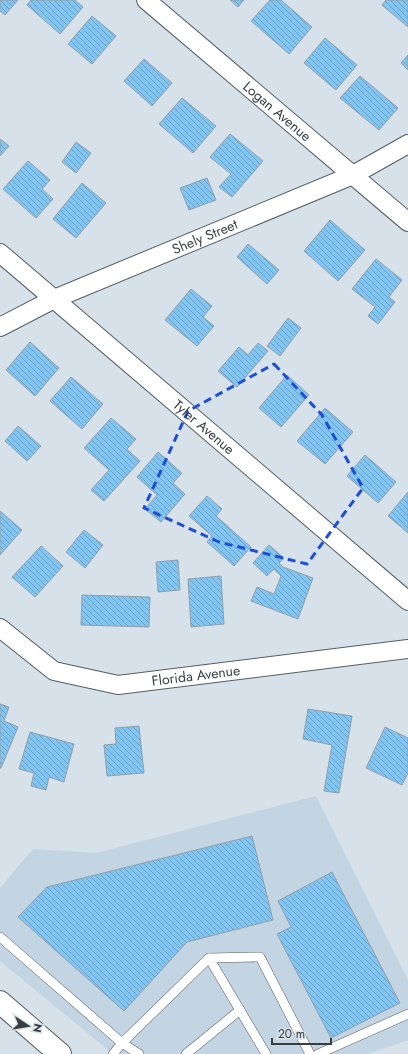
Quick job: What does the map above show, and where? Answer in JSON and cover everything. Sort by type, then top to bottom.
[{"type":"street","name":"Logan Avenue","points":[[146,0],[408,222]]},
{"type":"street","name":"Shely Street","points":[[0,328],[54,299],[353,175],[408,144]]},
{"type":"street","name":"Tyler Avenue","points":[[0,253],[408,601]]},
{"type":"street","name":"Florida Avenue","points":[[0,628],[54,671],[118,685],[408,649]]},
{"type":"street","points":[[0,1002],[60,1054]]},
{"type":"lane","points":[[0,936],[122,1043],[139,1054]]},
{"type":"lane","points":[[113,1054],[122,1043],[209,958],[260,957],[310,1054]]},
{"type":"lane","points":[[209,958],[266,1054]]},
{"type":"lane","points":[[186,1054],[240,1010]]},
{"type":"lane","points":[[318,1054],[408,1014]]},
{"type":"highlighted area","points":[[274,364],[322,415],[363,488],[307,564],[219,542],[144,508],[188,411]]},
{"type":"shaded area","points":[[316,796],[408,980],[408,1040],[368,1054],[113,1054],[0,961],[0,888],[33,849],[96,853]]},
{"type":"building","points":[[0,0],[18,0],[5,15],[0,11]]},
{"type":"building","points":[[31,0],[75,0],[83,7],[60,34],[27,5]]},
{"type":"building","points":[[230,0],[244,0],[238,7]]},
{"type":"building","points":[[270,0],[281,0],[312,27],[289,54],[251,21]]},
{"type":"building","points":[[386,0],[408,0],[408,27],[382,5]]},
{"type":"building","points":[[92,16],[116,36],[92,64],[68,44]]},
{"type":"building","points":[[325,38],[357,65],[336,90],[304,63]]},
{"type":"building","points":[[408,55],[408,70],[401,63]]},
{"type":"building","points":[[144,59],[172,83],[152,106],[124,81]]},
{"type":"building","points":[[360,76],[398,108],[379,130],[340,98]]},
{"type":"building","points":[[182,98],[216,126],[193,153],[159,124]]},
{"type":"building","points":[[230,134],[263,161],[232,197],[219,187],[231,174],[210,157]]},
{"type":"building","points":[[0,139],[9,146],[0,156]]},
{"type":"building","points":[[76,142],[91,153],[76,173],[62,162]]},
{"type":"building","points":[[28,161],[50,180],[42,189],[53,199],[36,218],[3,189]]},
{"type":"building","points":[[207,178],[216,200],[189,210],[180,188]]},
{"type":"building","points":[[82,183],[106,203],[76,238],[53,219]]},
{"type":"building","points":[[330,220],[365,250],[338,281],[304,251]]},
{"type":"building","points":[[248,244],[279,270],[267,284],[237,257]]},
{"type":"building","points":[[376,259],[402,280],[389,297],[395,302],[378,324],[368,316],[375,307],[352,289]]},
{"type":"building","points":[[191,289],[212,306],[203,317],[214,326],[197,346],[165,320]]},
{"type":"building","points":[[288,318],[301,328],[280,356],[267,346]]},
{"type":"building","points":[[30,342],[59,368],[35,396],[6,370]]},
{"type":"building","points":[[258,343],[268,351],[237,387],[218,371],[239,347],[248,355]]},
{"type":"building","points":[[287,375],[309,395],[281,427],[259,408]]},
{"type":"building","points":[[71,377],[103,404],[82,429],[50,401]]},
{"type":"building","points":[[325,408],[353,432],[325,464],[297,441]]},
{"type":"building","points":[[111,418],[136,439],[127,449],[140,461],[104,501],[91,490],[109,470],[84,448]]},
{"type":"building","points":[[18,426],[41,446],[27,461],[5,441]]},
{"type":"building","points":[[158,452],[182,473],[173,483],[185,494],[161,522],[145,509],[157,495],[137,477]]},
{"type":"building","points":[[365,455],[396,482],[378,503],[347,476]]},
{"type":"building","points":[[408,492],[408,533],[388,516]]},
{"type":"building","points":[[207,496],[222,509],[216,516],[251,547],[234,566],[207,542],[212,536],[189,516]]},
{"type":"building","points":[[0,511],[22,530],[0,555]]},
{"type":"building","points":[[84,530],[103,545],[85,568],[66,552]]},
{"type":"building","points":[[269,545],[284,558],[279,563],[283,567],[313,578],[298,619],[251,601],[257,587],[274,594],[281,576],[274,569],[267,576],[253,563]]},
{"type":"building","points":[[41,546],[63,566],[35,597],[12,577]]},
{"type":"building","points":[[178,560],[180,590],[158,592],[156,562]]},
{"type":"building","points":[[221,576],[224,624],[191,627],[188,579]]},
{"type":"building","points":[[82,595],[150,597],[149,627],[81,625]]},
{"type":"building","points":[[0,704],[9,707],[4,721],[18,727],[1,768],[0,768]]},
{"type":"building","points":[[308,709],[352,716],[339,793],[324,791],[332,745],[303,739]]},
{"type":"building","points":[[139,726],[144,773],[107,776],[104,745],[116,744],[115,728]]},
{"type":"building","points":[[385,727],[408,738],[408,773],[402,785],[366,768]]},
{"type":"building","points":[[30,732],[74,744],[64,782],[49,777],[46,790],[31,786],[34,773],[19,769]]},
{"type":"building","points":[[252,836],[273,920],[187,942],[124,1011],[18,917],[47,887]]},
{"type":"building","points":[[332,872],[400,1003],[331,1038],[277,934],[291,927],[278,901]]}]
